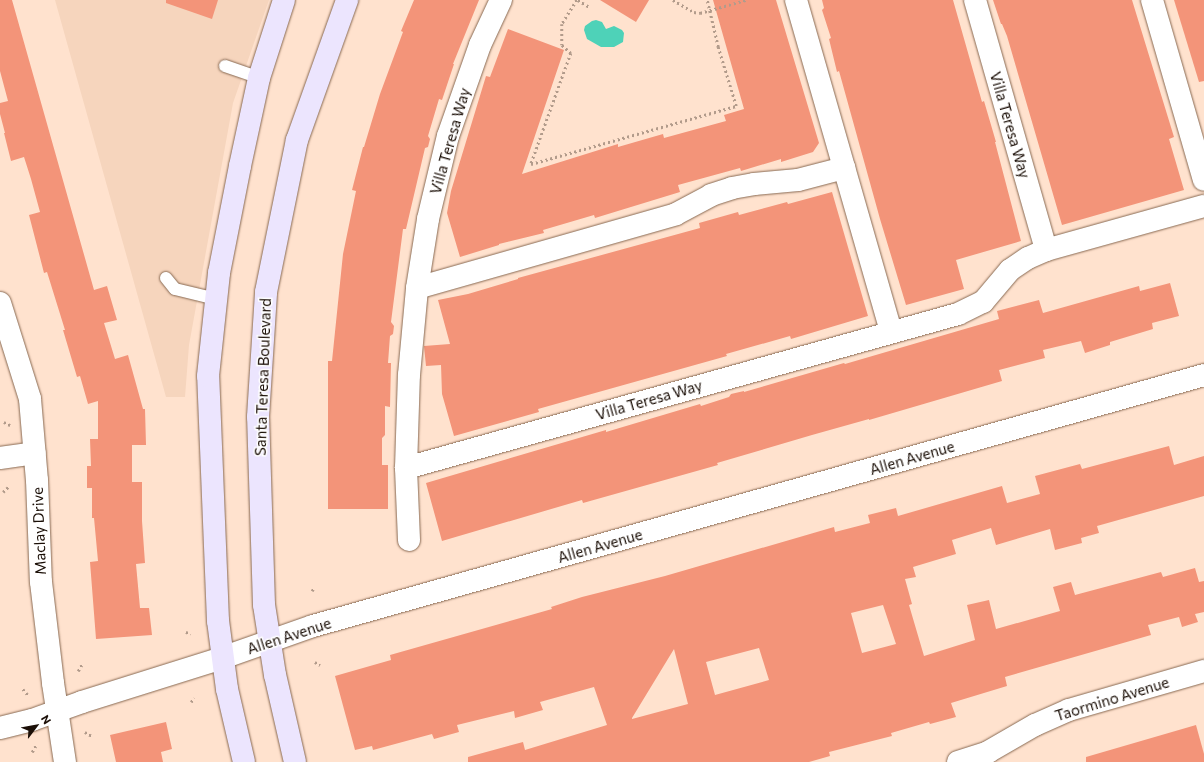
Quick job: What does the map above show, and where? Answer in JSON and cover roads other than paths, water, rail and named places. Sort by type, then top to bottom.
[{"type":"main road","points":[[244,762],[227,689],[222,658],[218,614],[208,376],[219,273],[259,78],[284,0]]},
{"type":"main road","name":"Santa Teresa Boulevard","points":[[295,762],[269,642],[264,605],[258,417],[266,292],[297,140],[347,0]]},
{"type":"street","name":"Villa Teresa Way","points":[[408,540],[406,468],[409,375],[417,288],[428,219],[448,136],[480,45],[501,0]]},
{"type":"street","points":[[796,0],[891,332]]},
{"type":"street","name":"Villa Teresa Way","points":[[975,0],[1046,250]]},
{"type":"street","points":[[1152,0],[1204,180]]},
{"type":"street","points":[[417,288],[676,214],[711,195],[732,188],[754,184],[798,180],[844,168]]},
{"type":"street","name":"Villa Teresa Way","points":[[406,468],[958,314],[983,302],[1010,270],[1028,258],[1046,250],[1204,206]]},
{"type":"street","name":"Maclay Drive","points":[[0,303],[30,398],[35,453],[41,582],[65,762]]},
{"type":"street","name":"Allen Avenue","points":[[0,728],[58,712],[82,702],[222,658],[321,624],[1204,376]]},
{"type":"street","points":[[0,458],[35,453]]},
{"type":"street","name":"Taormino Avenue","points":[[958,762],[988,752],[1035,725],[1069,710],[1204,671]]},
{"type":"lane","points":[[225,66],[259,78]]},
{"type":"lane","points":[[166,278],[175,289],[216,299]]},
{"type":"water","points":[[596,20],[602,22],[606,29],[614,26],[622,30],[624,33],[623,42],[614,47],[601,47],[587,39],[584,30],[585,26]]}]
